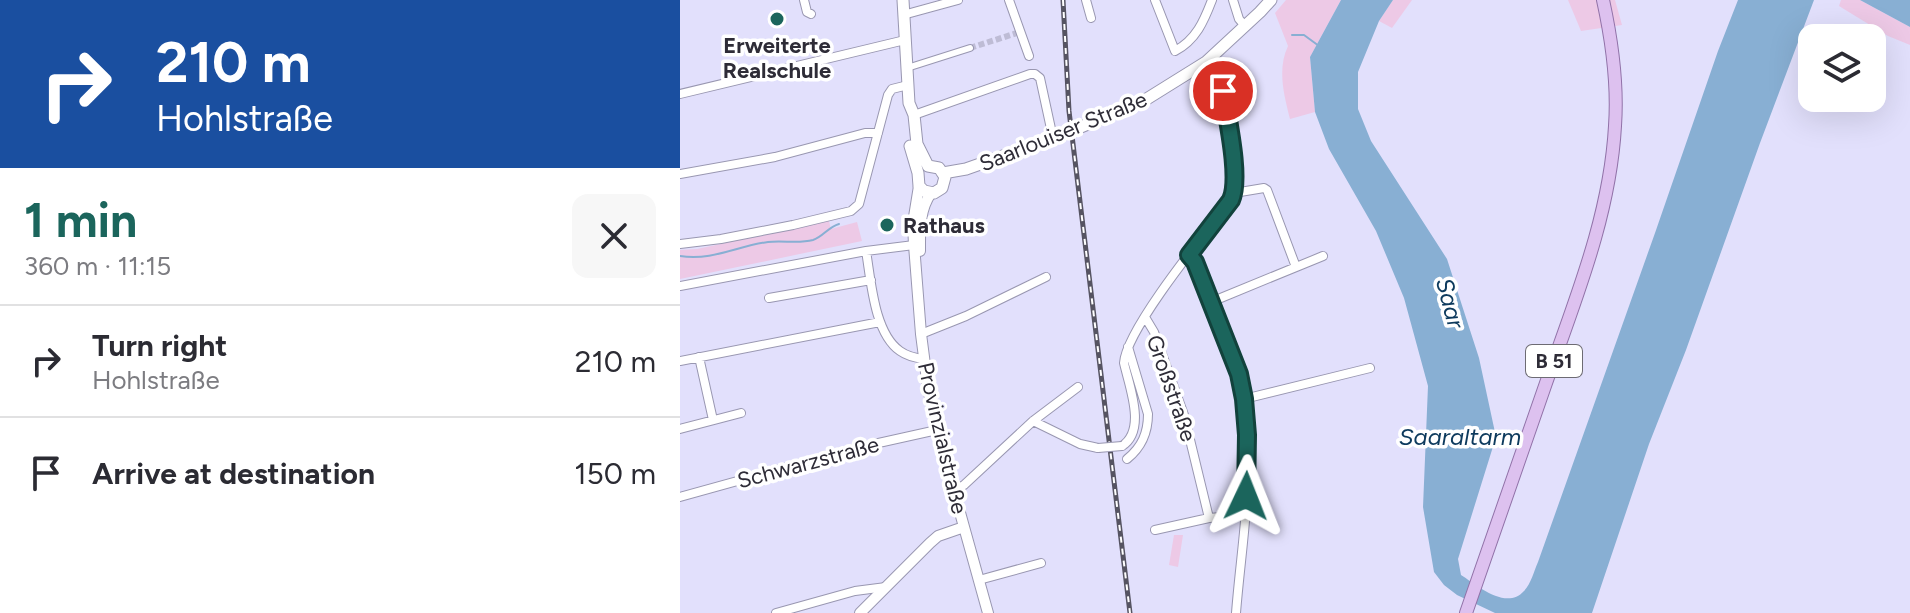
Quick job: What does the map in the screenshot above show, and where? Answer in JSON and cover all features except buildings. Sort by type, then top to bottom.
[{"type":"main road","name":"Provinzialstraße","points":[[903,0],[908,85],[922,175]]},
{"type":"main road","name":"Saarlouiser Straße","points":[[944,177],[1090,124],[1145,100],[1206,62],[1271,0]]},
{"type":"main road","name":"B 51","points":[[1466,613],[1600,222],[1616,124],[1614,64],[1603,0]]},
{"type":"main road","points":[[939,168],[944,177],[940,190],[931,193],[924,191],[922,175],[939,168]]},
{"type":"street","points":[[804,0],[807,12],[811,14]]},
{"type":"street","points":[[903,15],[958,0]]},
{"type":"street","points":[[1009,0],[1029,56]]},
{"type":"street","points":[[1086,0],[1091,18]]},
{"type":"street","points":[[1155,0],[1175,51],[1199,30],[1212,0]]},
{"type":"street","points":[[1233,0],[1239,19],[1245,26]]},
{"type":"street","points":[[680,94],[905,40]]},
{"type":"street","points":[[907,68],[970,48]]},
{"type":"street","points":[[1033,421],[1080,444],[1098,448],[1122,446],[1129,441],[1135,424],[1125,354],[1145,317],[1234,193],[1233,160],[1223,91],[1220,80],[1206,62]]},
{"type":"street","points":[[911,109],[938,106],[1035,74],[1040,78],[1053,138]]},
{"type":"street","points":[[680,244],[721,239],[851,211],[859,204],[888,95],[892,89],[908,85]]},
{"type":"street","points":[[680,174],[775,157],[865,133],[878,133]]},
{"type":"street","name":"Provinzialstraße","points":[[922,175],[913,223],[924,359],[937,430],[988,613]]},
{"type":"street","points":[[1234,193],[1259,188],[1267,190],[1296,267]]},
{"type":"street","name":"Provinzialstraße","points":[[919,293],[922,212],[931,193]]},
{"type":"street","points":[[680,286],[914,245]]},
{"type":"street","points":[[866,251],[884,333],[899,351],[924,359]]},
{"type":"street","points":[[1189,255],[1195,262],[1234,361],[1244,399],[1247,449],[1245,515],[1236,613]]},
{"type":"street","points":[[1211,302],[1323,256]]},
{"type":"street","points":[[921,334],[1046,277]]},
{"type":"street","points":[[769,298],[871,280]]},
{"type":"street","name":"Großstraße","points":[[1145,317],[1154,332],[1184,415],[1209,518]]},
{"type":"street","points":[[680,361],[880,322]]},
{"type":"street","points":[[1127,459],[1145,437],[1148,414],[1128,347]]},
{"type":"street","points":[[699,357],[713,420]]},
{"type":"street","points":[[1244,399],[1370,368]]},
{"type":"street","points":[[953,491],[964,485],[1033,421],[1078,387]]},
{"type":"street","points":[[680,429],[741,413]]},
{"type":"street","name":"Schwarzstraße","points":[[680,497],[856,448],[937,430]]},
{"type":"street","points":[[1155,530],[1209,518],[1245,515]]},
{"type":"street","points":[[855,591],[862,611],[938,536],[964,527]]},
{"type":"street","points":[[979,580],[1041,563]]},
{"type":"street","points":[[776,613],[855,591],[886,587]]},
{"type":"shaded area","points":[[1286,0],[1341,0],[1310,57],[1315,112],[1290,119],[1282,73],[1288,46],[1275,13]]},
{"type":"shaded area","points":[[1393,0],[1412,0],[1392,28],[1379,21]]},
{"type":"shaded area","points":[[1568,0],[1615,0],[1622,25],[1581,31]]},
{"type":"shaded area","points":[[1841,0],[1860,0],[1910,27],[1910,45],[1886,35],[1886,24],[1868,24],[1839,6]]},
{"type":"shaded area","points":[[829,221],[831,229],[857,222],[862,241],[680,279],[680,250]]},
{"type":"shaded area","points":[[1174,535],[1183,535],[1178,567],[1169,565]]},
{"type":"water","points":[[1341,0],[1393,0],[1379,21],[1358,72],[1358,109],[1371,141],[1447,259],[1479,358],[1496,437],[1458,559],[1461,575],[1483,590],[1509,598],[1526,588],[1538,562],[1738,0],[1814,0],[1805,24],[1798,24],[1798,42],[1649,444],[1592,613],[1495,613],[1457,595],[1434,572],[1423,507],[1428,386],[1404,298],[1376,231],[1329,149],[1315,112],[1310,57]]},
{"type":"water","points":[[1860,0],[1910,0],[1910,27]]},
{"type":"waterway","points":[[1292,35],[1304,35],[1319,46]]},
{"type":"waterway","points":[[680,256],[714,255],[768,242],[817,239],[839,224]]},
{"type":"tunnel","points":[[970,48],[1020,32]]},
{"type":"railway","points":[[1063,0],[1069,111],[1130,613]]},
{"type":"place","name":"Erweiterte Realschule","points":[[777,19]]},
{"type":"place","name":"Rathaus","points":[[887,225]]},
{"type":"route","points":[[1223,91],[1233,160],[1234,193],[1189,255],[1195,262],[1239,374],[1247,435],[1246,496]]},
{"type":"water label","name":"Saar","points":[[1450,303]]},
{"type":"water label","name":"Saaraltarm","points":[[1460,437]]}]
